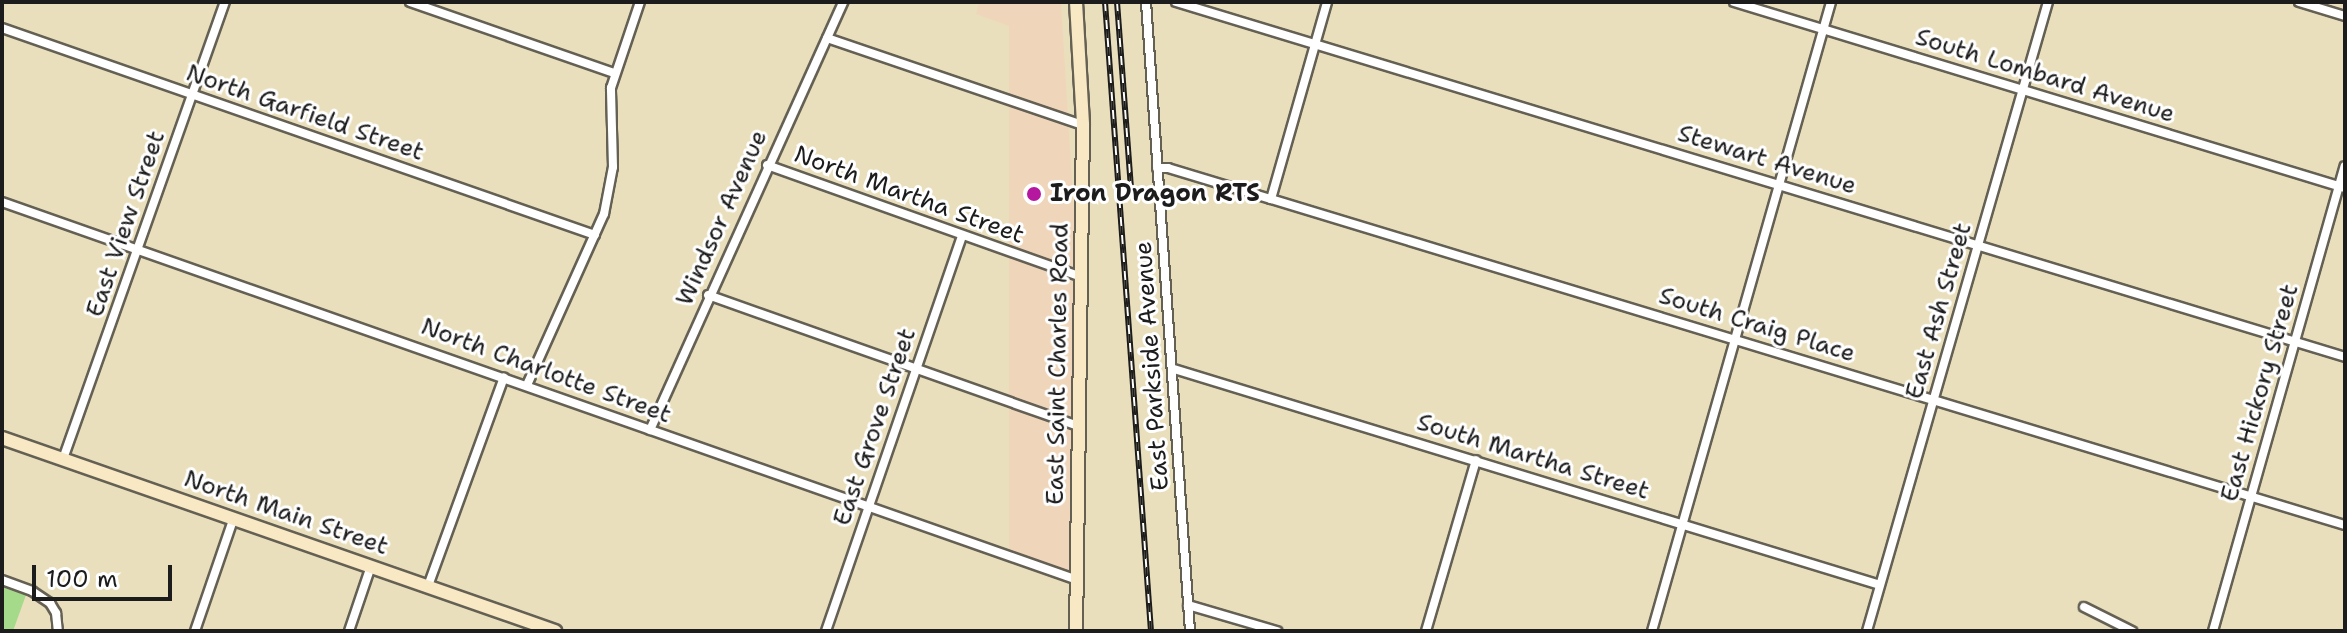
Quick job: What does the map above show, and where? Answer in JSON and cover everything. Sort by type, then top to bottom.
[{"type":"main road","name":"East Saint Charles Road","points":[[1076,2],[1083,125],[1076,631]]},
{"type":"main road","name":"North Main Street","points":[[2,438],[555,631]]},
{"type":"street","name":"East View Street","points":[[63,459],[225,2]]},
{"type":"street","points":[[410,2],[614,73]]},
{"type":"street","points":[[527,385],[595,235],[612,183],[611,88],[640,2]]},
{"type":"street","name":"Windsor Avenue","points":[[650,430],[708,295],[843,2]]},
{"type":"street","name":"East Parkside Avenue","points":[[1146,2],[1190,631]]},
{"type":"street","name":"Stewart Avenue","points":[[1176,2],[2345,357]]},
{"type":"street","points":[[1271,199],[1327,2]]},
{"type":"street","name":"South Lombard Avenue","points":[[1734,2],[2342,187]]},
{"type":"street","points":[[1652,631],[1831,2]]},
{"type":"street","name":"East Ash Street","points":[[1867,631],[2048,2]]},
{"type":"street","points":[[2299,2],[2345,16]]},
{"type":"street","name":"North Garfield Street","points":[[2,28],[595,235]]},
{"type":"street","points":[[827,38],[1083,125]]},
{"type":"street","name":"North Martha Street","points":[[767,165],[1082,277]]},
{"type":"street","name":"East Hickory Street","points":[[2213,631],[2342,187],[2345,166]]},
{"type":"street","name":"South Craig Place","points":[[1157,168],[1168,168],[1735,338],[2345,525]]},
{"type":"street","name":"North Charlotte Street","points":[[2,202],[1077,580]]},
{"type":"street","name":"East Grove Street","points":[[826,631],[962,236]]},
{"type":"street","points":[[708,295],[1080,427]]},
{"type":"street","name":"South Martha Street","points":[[1174,369],[1880,585]]},
{"type":"street","points":[[428,586],[504,377]]},
{"type":"street","points":[[1426,631],[1476,460]]},
{"type":"street","points":[[195,631],[234,517]]},
{"type":"street","points":[[349,631],[371,566]]},
{"type":"street","points":[[2,580],[32,591],[50,603],[58,618],[58,631]]},
{"type":"street","points":[[1188,605],[1277,631]]},
{"type":"street","points":[[2084,607],[2132,631]]},
{"type":"shaded area","points":[[979,2],[1061,2],[1078,280],[1073,573],[1009,552],[1009,26],[976,14]]},
{"type":"green space","points":[[2,587],[26,595],[13,631],[2,631]]},
{"type":"railway","points":[[1105,2],[1151,631]]},
{"type":"railway","points":[[1117,2],[1131,190]]},
{"type":"place","name":"Iron Dragon RTS","points":[[1034,194]]}]
